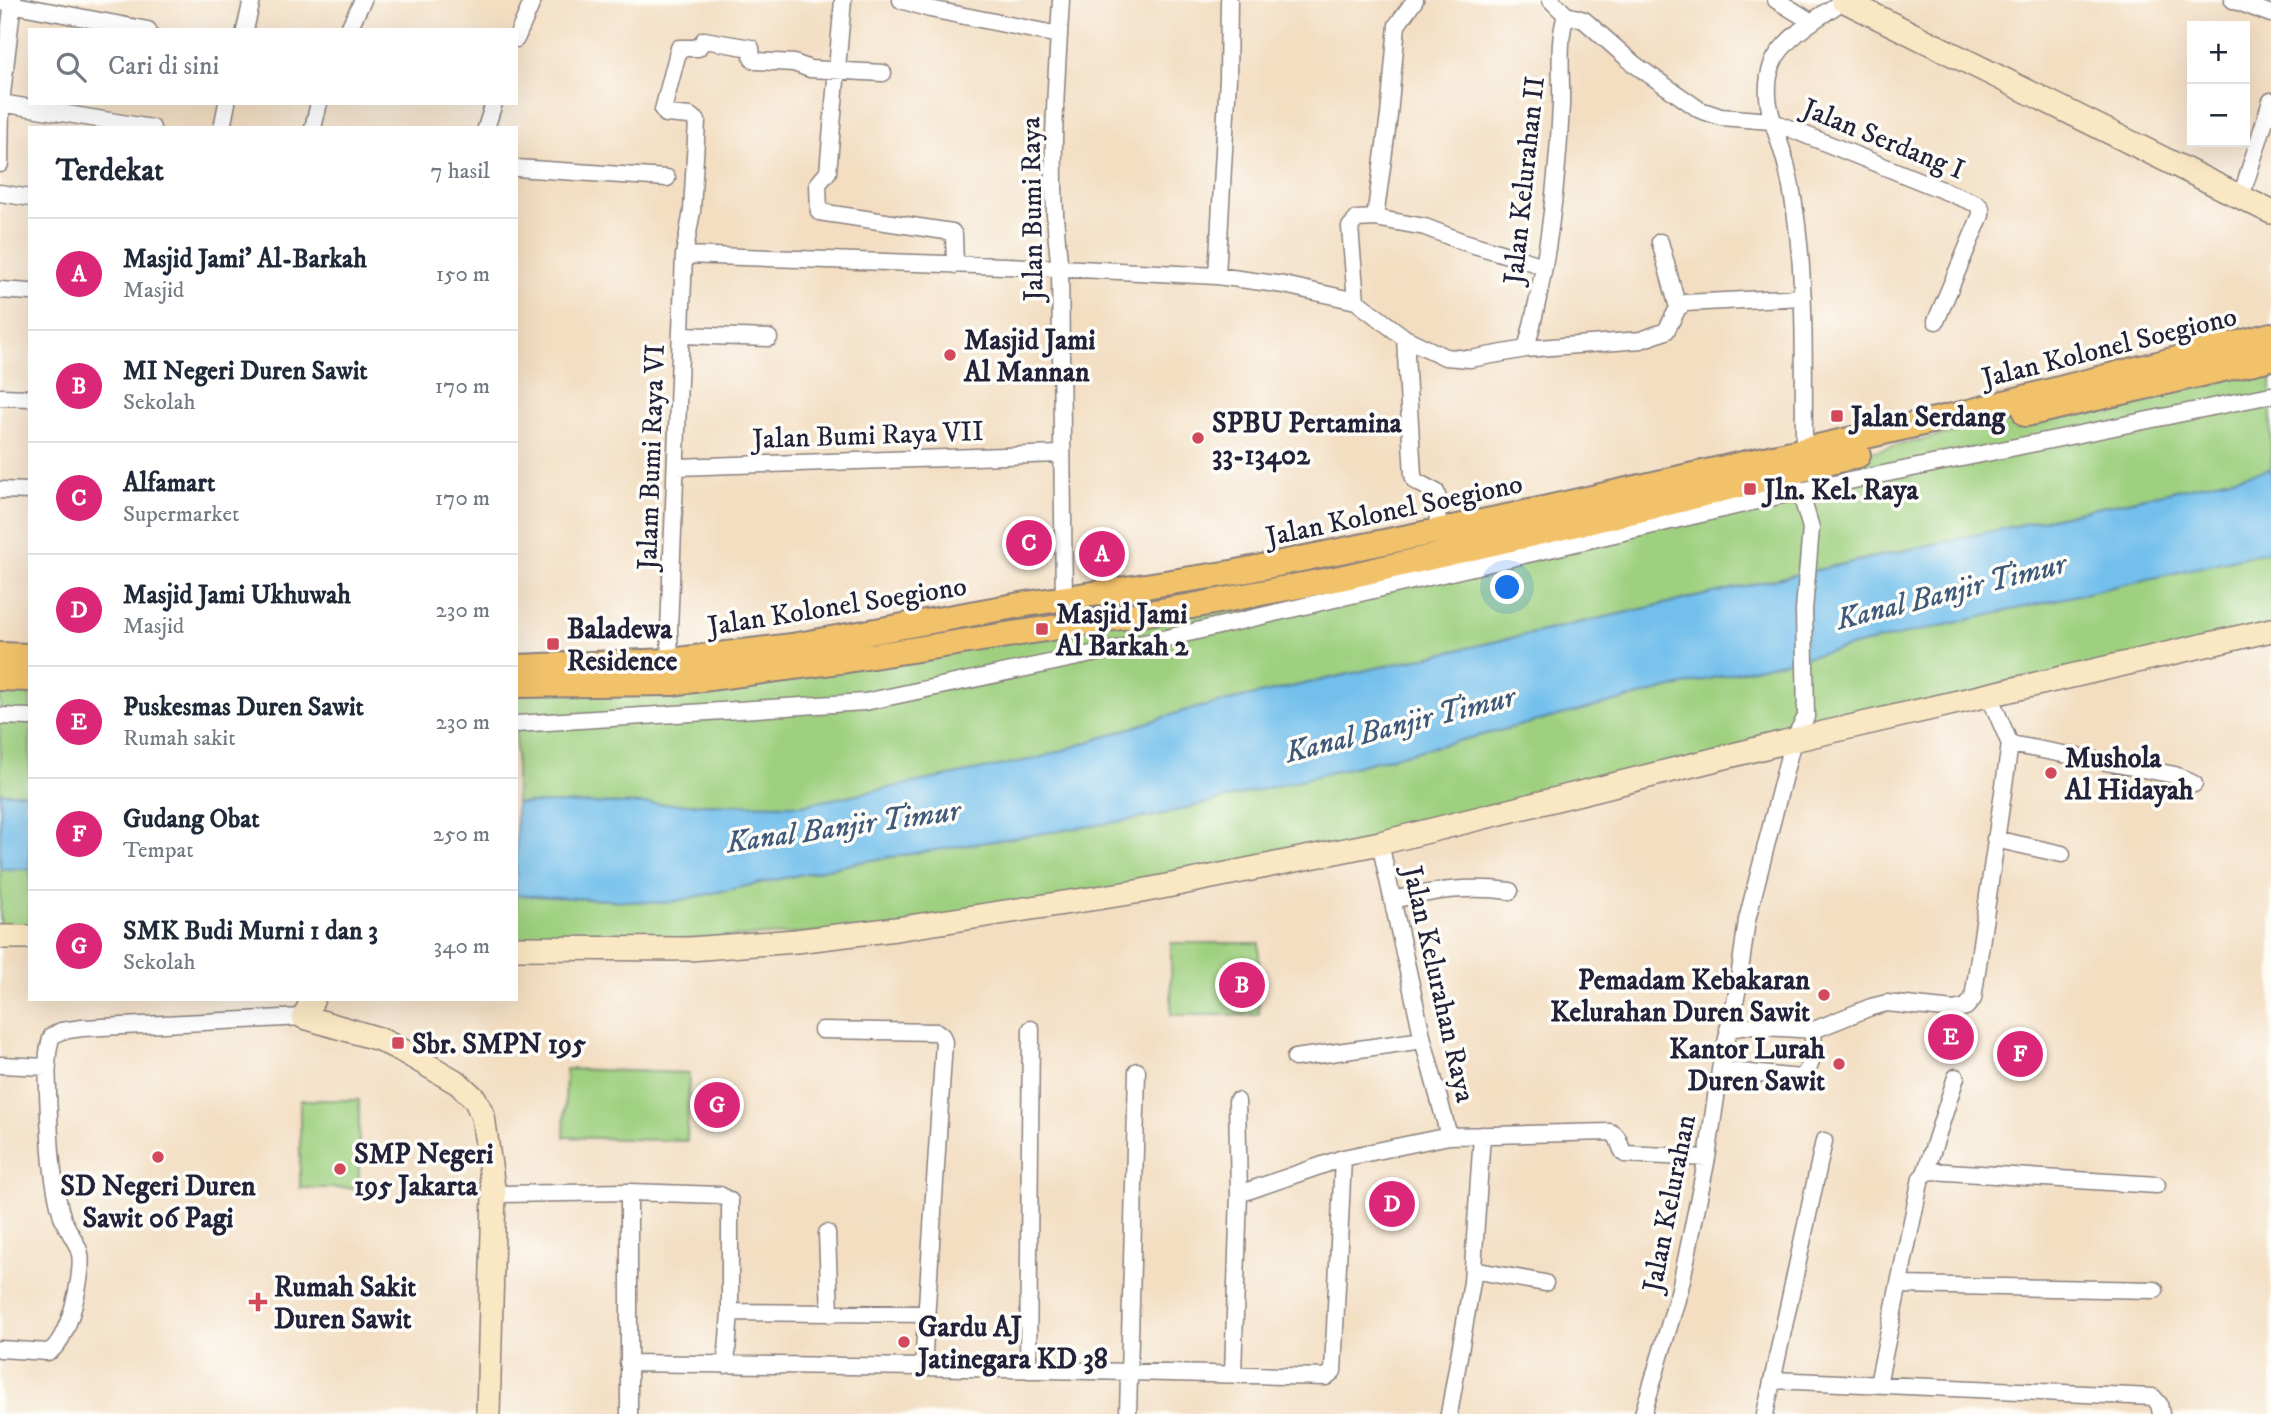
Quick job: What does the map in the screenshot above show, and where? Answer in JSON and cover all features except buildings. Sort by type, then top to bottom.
[{"type":"main road","name":"Jalan Kolonel Soegiono","points":[[518,685],[671,683],[847,660],[1069,626],[1340,578],[1660,505],[1783,473],[1808,459],[1957,415],[2271,335]]},
{"type":"main road","name":"Jalan Kolonel Soegiono","points":[[528,667],[670,661],[792,646],[1237,572],[1922,439],[2271,358]]},
{"type":"main road","points":[[518,651],[528,667]]},
{"type":"main road","points":[[0,655],[28,656]]},
{"type":"main road","points":[[0,678],[28,679]]},
{"type":"street","points":[[245,28],[252,0]]},
{"type":"street","points":[[349,28],[363,0]]},
{"type":"street","points":[[518,34],[533,0]]},
{"type":"street","points":[[843,0],[828,172],[818,184],[819,212],[952,232],[955,265]]},
{"type":"street","points":[[901,0],[930,9],[1059,35]]},
{"type":"street","name":"Jalan Bumi Raya","points":[[1061,0],[1054,115],[1055,237],[1059,268],[1064,599],[1069,626]]},
{"type":"street","points":[[1217,276],[1228,78],[1229,0]]},
{"type":"street","points":[[1375,218],[1390,115],[1397,25],[1415,0]]},
{"type":"street","points":[[1551,0],[1566,15],[1584,20],[1634,64],[1700,110],[1721,117],[1771,121]]},
{"type":"street","points":[[1776,0],[1812,22]]},
{"type":"street","points":[[1800,491],[1808,459],[1803,297],[1794,205],[1787,166],[1771,121],[1768,92],[1772,63],[1790,40],[1843,0],[2271,212]]},
{"type":"street","points":[[2233,0],[2271,15]]},
{"type":"street","points":[[0,164],[1,103],[9,2],[138,28]]},
{"type":"street","name":"Jalan Kelurahan II","points":[[1526,349],[1544,265],[1561,105],[1561,32],[1566,15]]},
{"type":"street","name":"Jalam Bumi Raya VI","points":[[670,661],[684,256],[692,211],[697,121],[694,116],[669,115],[664,111],[673,67],[679,48],[698,48],[704,40],[751,48],[752,58],[756,61],[794,63],[810,69],[838,70]]},
{"type":"street","points":[[838,70],[883,72]]},
{"type":"street","points":[[2241,197],[2271,101]]},
{"type":"street","points":[[1,103],[140,126]]},
{"type":"street","points":[[222,126],[227,105]]},
{"type":"street","points":[[313,126],[319,105]]},
{"type":"street","name":"Jalan Serdang I","points":[[1771,121],[1977,204],[1981,208],[1981,215],[1936,321]]},
{"type":"street","points":[[518,167],[667,178]]},
{"type":"street","points":[[0,193],[28,198]]},
{"type":"street","points":[[1356,301],[1350,227],[1357,219],[1375,218],[1425,227],[1461,241],[1544,265]]},
{"type":"street","points":[[1660,242],[1678,308]]},
{"type":"street","points":[[684,256],[1217,276],[1284,285],[1356,301],[1405,338],[1445,357],[1470,359],[1526,349],[1641,340],[1666,331],[1678,308],[1685,303],[1803,297]]},
{"type":"street","points":[[0,290],[28,292]]},
{"type":"street","points":[[682,335],[769,338]]},
{"type":"street","points":[[1405,338],[1413,475],[1415,481],[1436,492],[1438,531]]},
{"type":"street","points":[[518,724],[865,702],[1158,640],[1800,491],[2271,395]]},
{"type":"street","points":[[0,397],[28,398]]},
{"type":"street","name":"Jalan Bumi Raya VII","points":[[677,467],[1061,454]]},
{"type":"street","points":[[1783,473],[1800,491]]},
{"type":"street","points":[[0,490],[28,491]]},
{"type":"street","name":"Jalan Kelurahan","points":[[1643,1414],[1680,1289],[1707,1158],[1720,1070],[1737,993],[1747,920],[1793,740],[1806,717],[1804,610],[1811,528],[1800,491]]},
{"type":"street","points":[[518,948],[690,949],[796,941],[883,931],[1142,891],[1380,843],[1793,740],[2271,630]]},
{"type":"street","points":[[1728,1029],[1748,1026],[1814,1030],[1887,1003],[1954,1010],[1966,1007],[1973,999],[2010,744],[1989,695]]},
{"type":"street","points":[[0,716],[28,717]]},
{"type":"street","points":[[2010,744],[2175,775],[2194,784]]},
{"type":"street","points":[[1995,839],[2062,854]]},
{"type":"street","name":"Jalan Kelurahan Raya","points":[[1380,843],[1423,1040],[1449,1136]]},
{"type":"street","points":[[1392,901],[1445,889],[1481,887],[1510,891]]},
{"type":"street","points":[[0,937],[28,937]]},
{"type":"street","points":[[0,1349],[48,1352],[54,1349],[68,1325],[81,1264],[80,1252],[62,1216],[52,1169],[48,1067],[50,1039],[61,1031],[82,1028],[309,1008],[379,1039],[458,1083],[475,1099],[483,1116],[494,1194],[488,1414]]},
{"type":"street","points":[[1028,1370],[1031,1029]]},
{"type":"street","points":[[822,1030],[937,1032],[944,1042],[923,1367]]},
{"type":"street","points":[[1720,1070],[1800,1078],[1809,1069],[1814,1030]]},
{"type":"street","points":[[1295,1058],[1423,1040]]},
{"type":"street","points":[[0,1065],[48,1067]]},
{"type":"street","points":[[1128,1414],[1137,1071]]},
{"type":"street","points":[[1925,1174],[1956,1077]]},
{"type":"street","points":[[1233,1374],[1239,1195],[1237,1101]]},
{"type":"street","points":[[1239,1195],[1343,1158],[1449,1136],[1610,1132],[1617,1137],[1621,1151],[1629,1156],[1707,1158]]},
{"type":"street","name":"Jalan Kelurahan Raya","points":[[1449,1414],[1473,1270],[1482,1135]]},
{"type":"street","points":[[1765,1414],[1824,1141]]},
{"type":"street","points":[[628,1363],[1326,1377],[1333,1371],[1343,1158]]},
{"type":"street","points":[[1878,1384],[1921,1178],[1925,1174],[1931,1171],[2157,1185]]},
{"type":"street","points":[[494,1194],[629,1192],[720,1195],[730,1202],[730,1312],[726,1365]]},
{"type":"street","points":[[629,1192],[629,1414]]},
{"type":"street","points":[[827,1233],[830,1314]]},
{"type":"street","points":[[1473,1270],[1545,1283]]},
{"type":"street","points":[[1899,1285],[2155,1290]]},
{"type":"street","points":[[730,1312],[927,1314]]},
{"type":"street","points":[[1773,1380],[2153,1397],[2159,1404],[2161,1414]]},
{"type":"green space","points":[[2271,358],[2271,630],[1380,843],[896,929],[518,947],[518,685],[1069,626],[1840,459]]},
{"type":"green space","points":[[0,678],[28,679],[28,717],[0,716]]},
{"type":"green space","points":[[0,718],[28,719],[28,937],[0,937]]},
{"type":"green space","points":[[1171,943],[1259,943],[1259,1015],[1171,1015]]},
{"type":"green space","points":[[566,1069],[689,1073],[687,1141],[564,1137]]},
{"type":"green space","points":[[300,1100],[359,1100],[359,1188],[300,1188]]},
{"type":"water","name":"Kanal Banjir Timur","points":[[2271,469],[2271,551],[1704,680],[1155,816],[865,861],[666,903],[518,895],[518,803],[802,805],[1039,758],[1183,711]]},
{"type":"water","points":[[0,793],[28,793],[28,869],[0,869]]},
{"type":"place","name":"Masjid Jami Al Mannan","points":[[950,355]]},
{"type":"place","name":"Jalan Serdang","points":[[1837,416]]},
{"type":"place","name":"SPBU Pertamina 33-13402","points":[[1198,438]]},
{"type":"place","name":"Jln. Kel. Raya","points":[[1750,489]]},
{"type":"place","name":"Alfamart","points":[[1029,543]]},
{"type":"place","name":"Masjid Jami' Al-Barkah","points":[[1102,554]]},
{"type":"place","name":"Masjid Jami Al Barkah 2","points":[[1042,629]]},
{"type":"place","name":"Baladewa Residence","points":[[553,644]]},
{"type":"place","name":"Mushola Al Hidayah","points":[[2051,773]]},
{"type":"place","name":"MI Negeri Duren Sawit","points":[[1242,985]]},
{"type":"place","name":"Pemadam Kebakaran Kelurahan Duren Sawit","points":[[1824,995]]},
{"type":"place","name":"Puskesmas Duren Sawit","points":[[1951,1037]]},
{"type":"place","name":"Sbr. SMPN 195","points":[[398,1043]]},
{"type":"place","name":"Gudang Obat","points":[[2020,1054]]},
{"type":"place","name":"Kantor Lurah Duren Sawit","points":[[1839,1064]]},
{"type":"place","name":"SMK Budi Murni 1 dan 3","points":[[717,1105]]},
{"type":"place","name":"SD Negeri Duren Sawit 06 Pagi","points":[[158,1157]]},
{"type":"place","name":"SMP Negeri 195 Jakarta","points":[[340,1169]]},
{"type":"place","name":"Masjid Jami Ukhuwah","points":[[1392,1204]]},
{"type":"place","name":"Rumah Sakit Duren Sawit","points":[[258,1302]]},
{"type":"place","name":"Gardu AJ Jatinegara KD 38","points":[[904,1342]]}]
